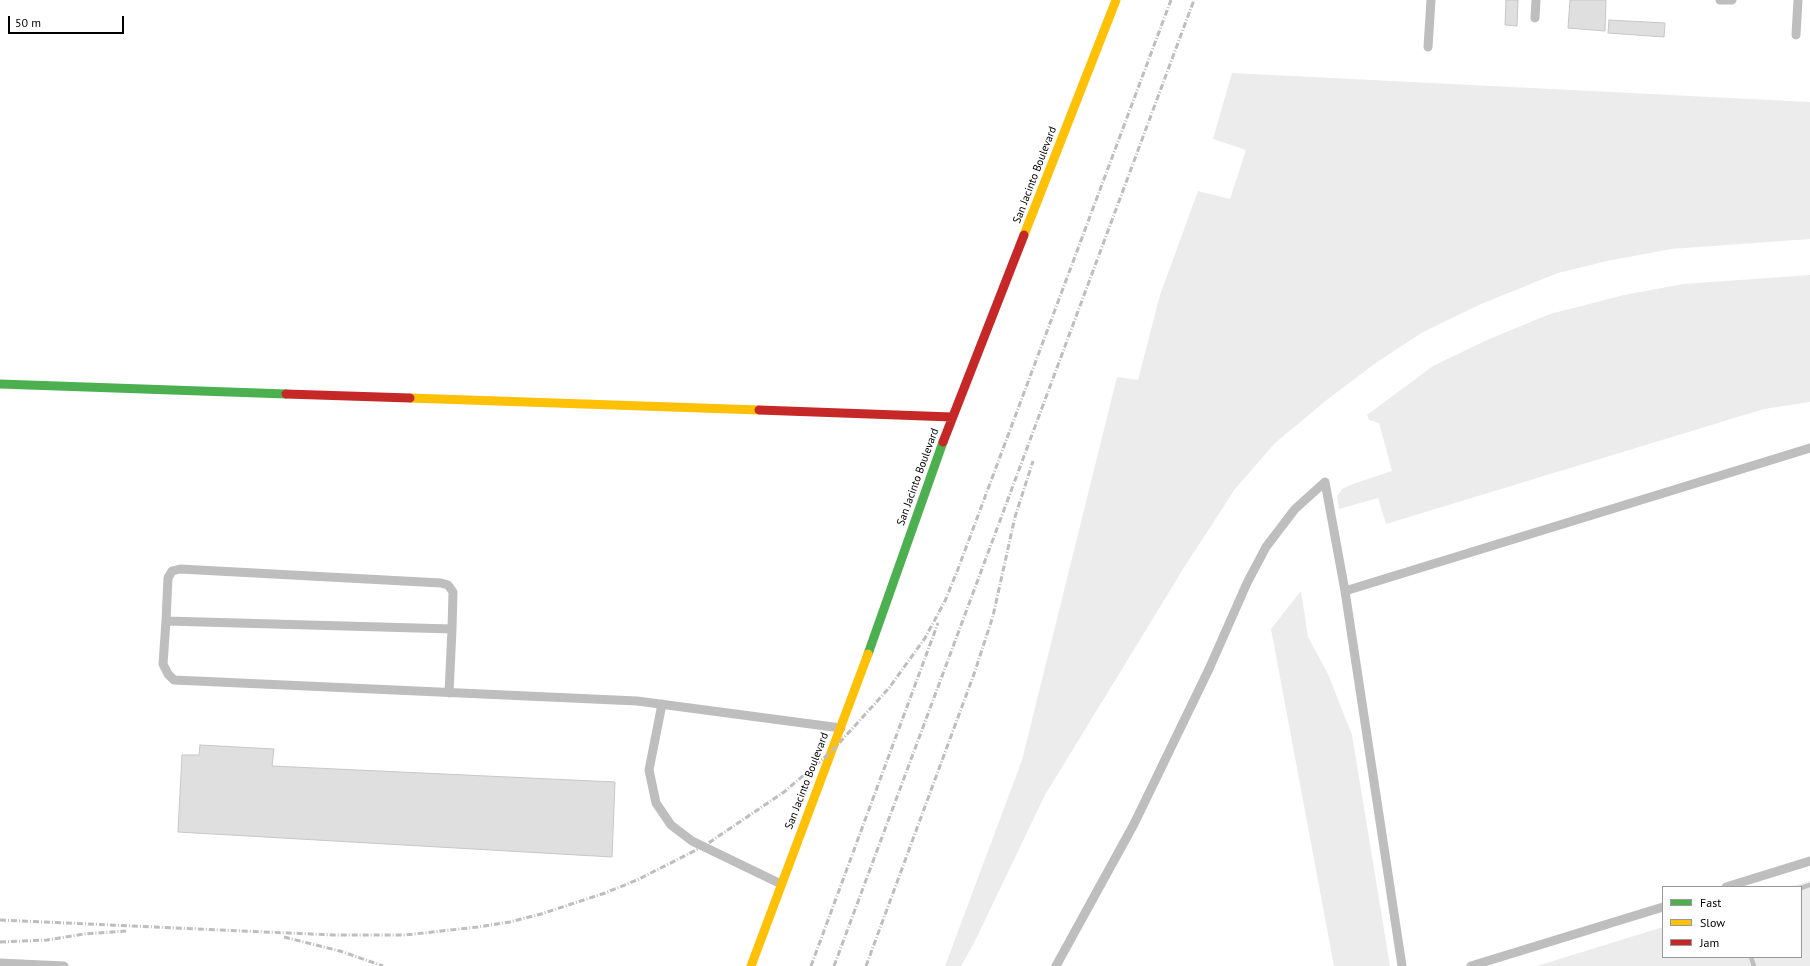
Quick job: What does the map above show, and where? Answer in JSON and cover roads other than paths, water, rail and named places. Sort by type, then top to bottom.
[{"type":"main road","name":"San Jacinto Boulevard","points":[[751,966],[841,728],[952,417],[1116,0]]},
{"type":"main road","points":[[0,384],[952,417]]},
{"type":"lane","points":[[1428,47],[1431,0]]},
{"type":"lane","points":[[1535,18],[1536,0]]},
{"type":"lane","points":[[1720,0],[1732,0]]},
{"type":"lane","points":[[1796,35],[1798,0]]},
{"type":"lane","points":[[1345,591],[1810,448]]},
{"type":"lane","points":[[1056,966],[1134,824],[1209,669],[1247,583],[1266,547],[1295,509],[1325,482],[1345,591],[1402,966]]},
{"type":"lane","points":[[449,693],[453,592],[448,585],[441,583],[180,569],[172,572],[168,578],[163,664],[168,674],[174,680],[449,693],[637,701],[841,728]]},
{"type":"lane","points":[[166,622],[452,629]]},
{"type":"lane","points":[[662,704],[649,770],[656,802],[671,825],[692,841],[781,884]]},
{"type":"lane","points":[[1729,886],[1810,861]]},
{"type":"lane","points":[[1471,966],[1662,907]]},
{"type":"lane","points":[[0,962],[64,966]]},
{"type":"waterway","points":[[1802,888],[1810,885]]},
{"type":"waterway","points":[[1751,958],[1754,966]]},
{"type":"railway","points":[[0,920],[333,935],[405,935],[510,922],[541,914],[605,893],[637,880],[704,846],[784,792],[832,751],[889,688],[925,638],[945,601],[1171,0]]},
{"type":"railway","points":[[834,966],[1194,0]]},
{"type":"railway","points":[[866,966],[974,674],[993,616],[1015,517],[1033,461]]},
{"type":"railway","points":[[811,966],[938,623]]},
{"type":"railway","points":[[0,942],[47,940],[84,934],[126,931]]},
{"type":"railway","points":[[284,937],[340,951],[383,966]]}]
